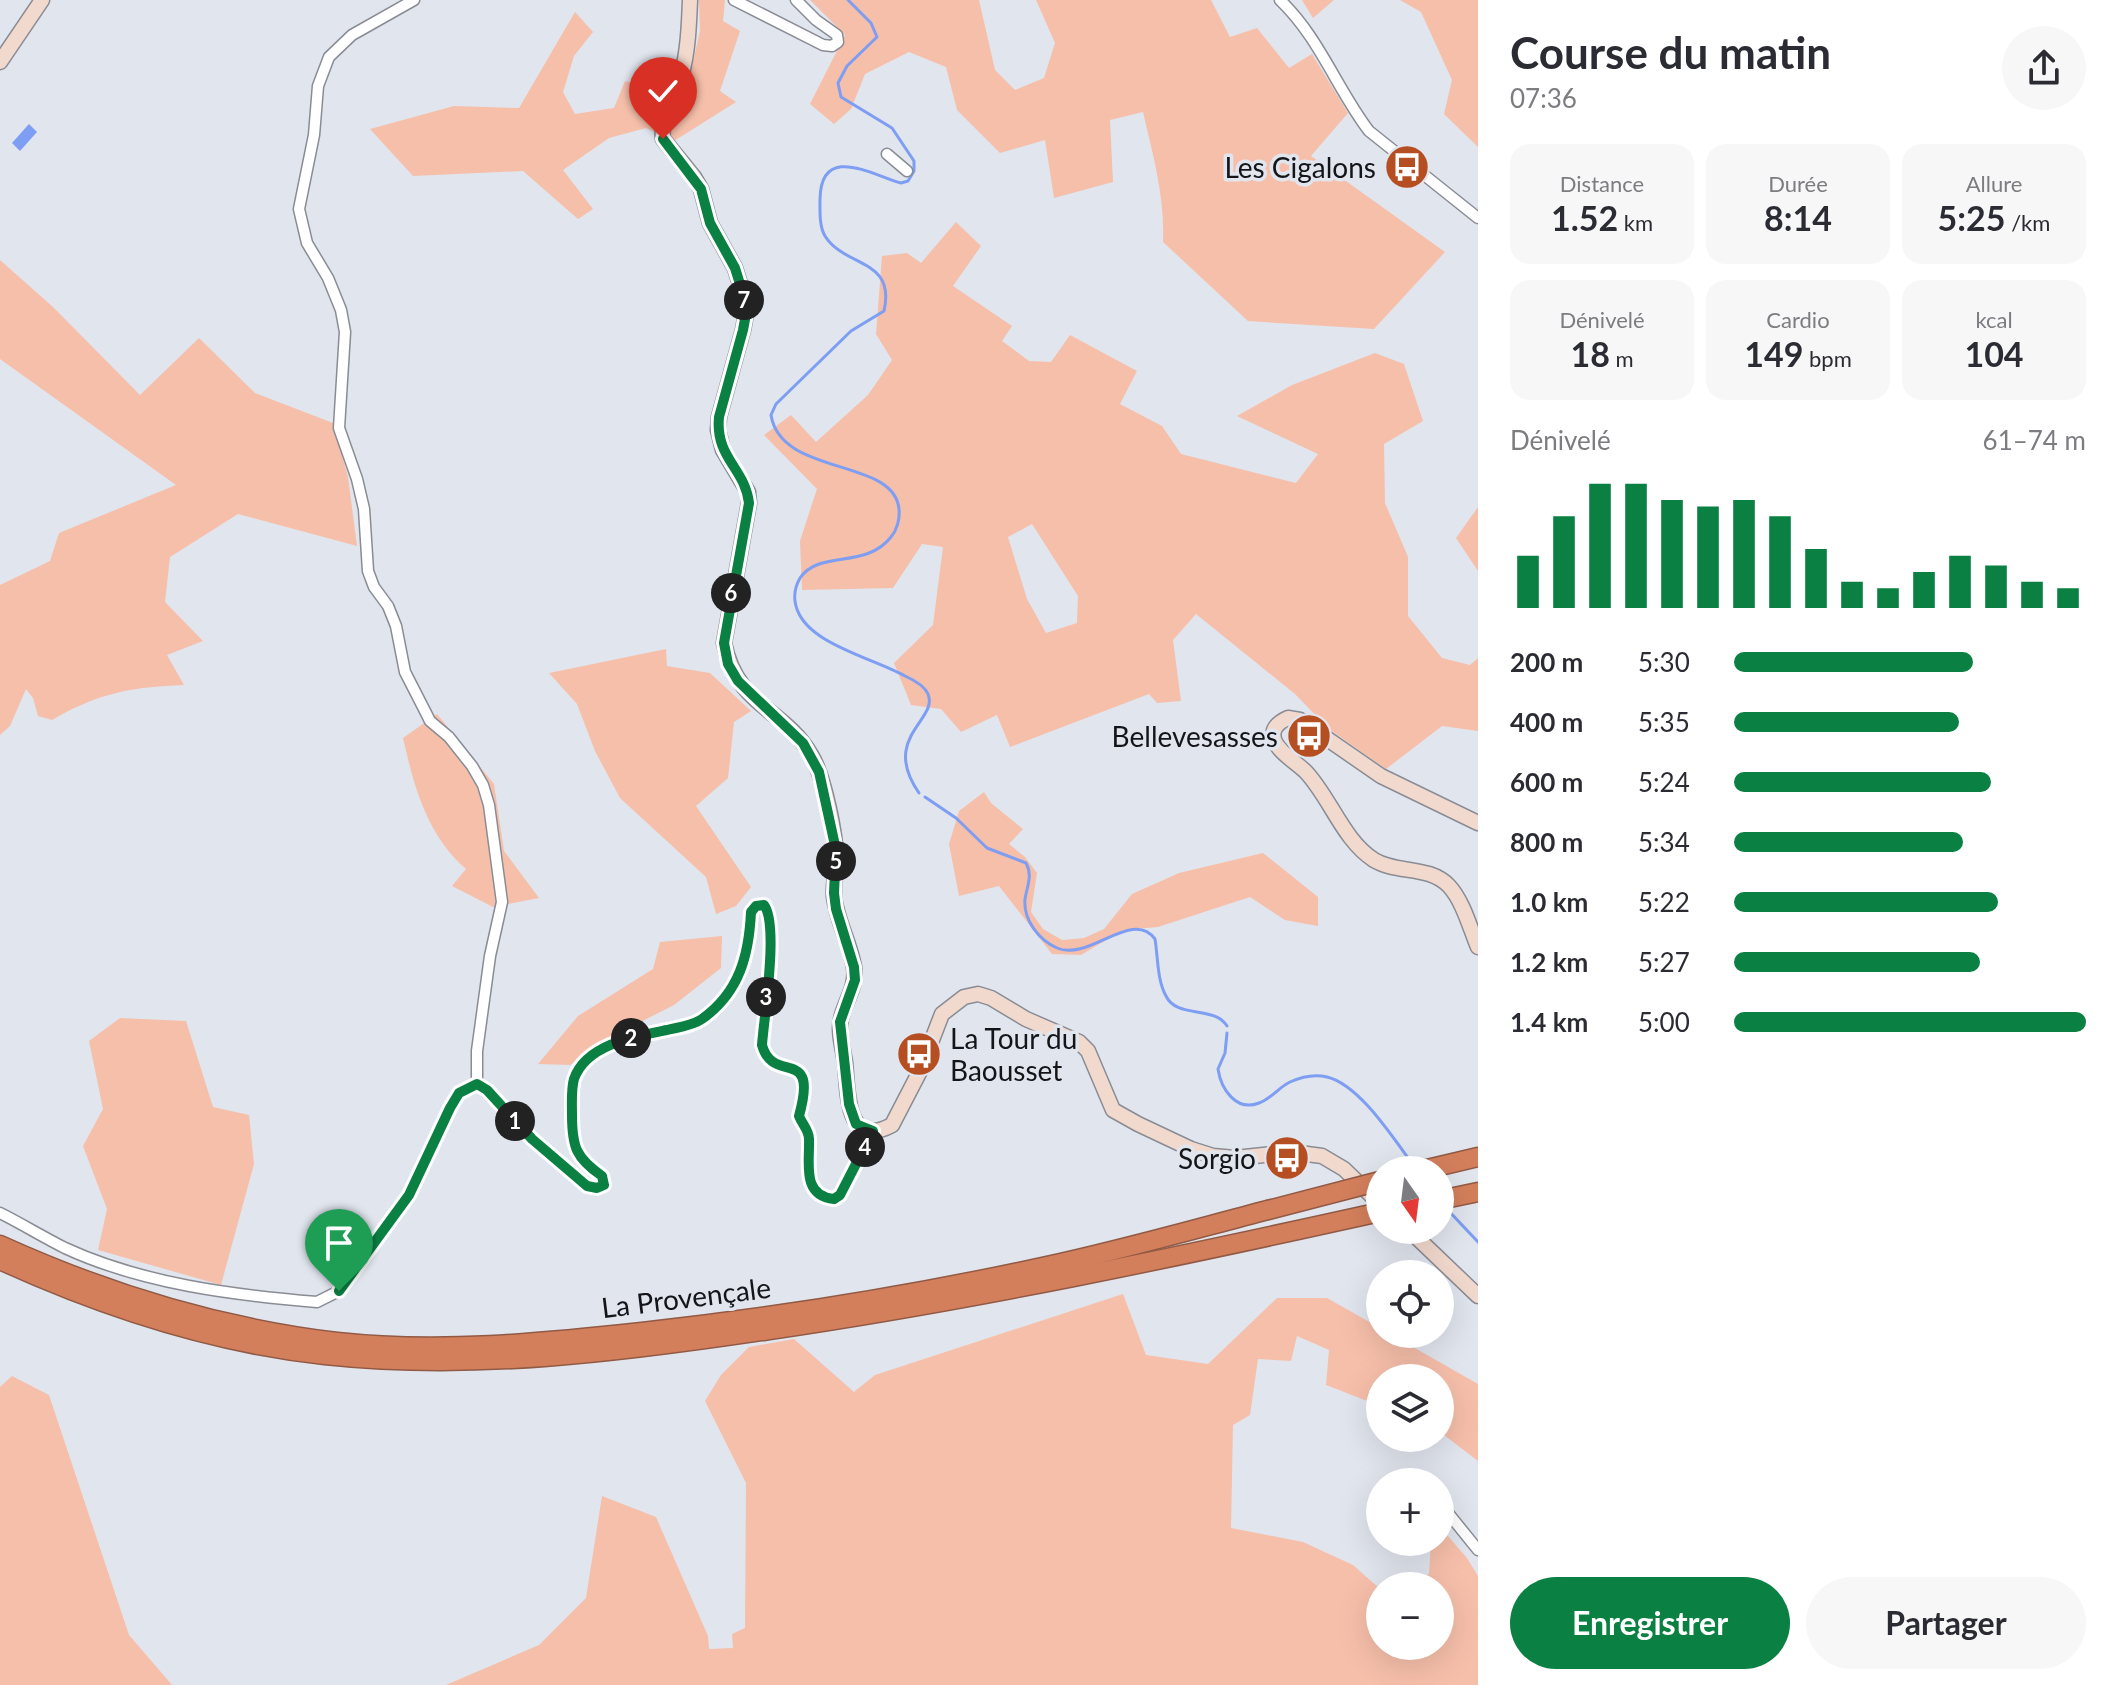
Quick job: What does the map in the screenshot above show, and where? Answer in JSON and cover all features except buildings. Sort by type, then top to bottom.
[{"type":"highway","points":[[1454,1163],[1478,1157]]},
{"type":"highway","name":"La Provençale","points":[[933,1296],[1366,1185]]},
{"type":"highway","points":[[1454,1197],[1478,1192]]},
{"type":"highway","name":"La Provençale","points":[[0,1260],[43,1280],[146,1318],[236,1340],[322,1355],[414,1361],[486,1360],[573,1354],[933,1296],[1282,1234],[1366,1215]]},
{"type":"highway","name":"La Provençale","points":[[0,1245],[110,1291],[196,1317],[247,1329],[340,1342],[403,1346],[495,1345],[728,1329]]},
{"type":"street","points":[[0,62],[42,0]]},
{"type":"street","points":[[414,0],[352,35],[329,57],[318,86],[314,135],[299,209],[307,243],[328,278],[345,332],[339,428],[364,509],[368,571],[392,616],[405,672],[430,721],[449,737],[472,766],[483,785],[489,805],[502,902],[490,956],[477,1051],[477,1084]]},
{"type":"street","points":[[690,0],[687,47],[680,81],[661,128],[663,139],[701,189],[710,223],[735,268],[746,314],[718,430],[723,450],[748,492],[749,503],[724,643],[728,664],[738,681],[803,743],[819,772],[836,850],[836,909],[854,967],[855,980],[840,1022],[849,1104],[856,1124],[873,1131],[892,1125],[901,1112],[942,1014],[964,997],[978,994],[1079,1042],[1088,1051],[1113,1110],[1138,1124],[1213,1156],[1235,1158],[1292,1152],[1322,1156],[1344,1169],[1366,1190]]},
{"type":"street","points":[[734,0],[823,45],[832,46],[838,42],[837,35],[796,0]]},
{"type":"street","points":[[1280,0],[1299,17],[1369,131],[1478,218]]},
{"type":"street","points":[[887,154],[907,171]]},
{"type":"street","points":[[1478,823],[1381,776],[1300,720],[1288,718],[1275,727],[1276,744],[1307,773],[1356,844],[1374,860],[1438,877],[1450,886],[1478,947]]},
{"type":"street","points":[[477,1084],[487,1090],[532,1139],[587,1186],[597,1188],[604,1185],[602,1176],[584,1164],[573,1141],[573,1082],[578,1070],[599,1051],[631,1038],[703,1019],[736,981],[745,962],[751,912],[756,906],[764,905],[770,912],[771,944],[762,1045],[765,1055],[772,1062],[799,1071],[804,1080],[805,1091],[799,1116],[810,1137],[808,1172],[818,1194],[825,1199],[840,1195],[873,1131]]},
{"type":"street","points":[[0,1213],[66,1248],[165,1280],[257,1296],[317,1302],[344,1285],[409,1195],[459,1093],[477,1084]]},
{"type":"street","points":[[1424,1244],[1478,1296]]},
{"type":"street","points":[[1454,1520],[1478,1550]]},
{"type":"shaded area","points":[[699,0],[725,0],[723,21],[740,31],[720,91],[736,102],[674,141],[646,128],[609,138],[563,170],[593,209],[578,219],[523,171],[413,176],[370,129],[454,106],[519,108],[575,12],[593,32],[574,56],[563,92],[575,114],[614,108],[625,81],[685,96],[700,31]]},
{"type":"shaded area","points":[[810,0],[979,0],[995,70],[1015,90],[1044,78],[1055,43],[1036,0],[1211,0],[1230,37],[1257,28],[1289,68],[1312,54],[1348,113],[1311,156],[1445,252],[1374,329],[1248,321],[1163,242],[1160,192],[1143,112],[1110,120],[1113,182],[1054,198],[1045,140],[1000,153],[957,110],[946,67],[909,52],[865,74],[851,109],[834,124],[810,104],[845,35]]},
{"type":"shaded area","points":[[1302,0],[1334,0],[1313,18]]},
{"type":"shaded area","points":[[1400,0],[1478,0],[1478,147],[1444,114],[1452,80],[1421,12]]},
{"type":"shaded area","points":[[956,222],[981,246],[953,286],[1012,326],[1002,341],[1029,361],[1051,362],[1070,335],[1137,371],[1120,404],[1162,426],[1181,454],[1296,483],[1318,454],[1237,416],[1292,385],[1375,353],[1404,364],[1423,421],[1384,444],[1385,503],[1408,557],[1408,616],[1442,658],[1470,665],[1478,658],[1478,731],[1442,726],[1386,769],[1329,729],[1295,694],[1196,614],[1173,640],[1181,701],[1157,703],[1149,694],[1010,747],[997,715],[961,732],[941,709],[911,705],[894,663],[933,625],[943,547],[922,544],[893,588],[802,590],[800,541],[817,489],[764,435],[791,415],[816,442],[868,395],[892,360],[876,334],[882,256],[907,253],[921,263]],"holes":[[[1032,524],[1078,596],[1077,623],[1046,633],[1027,599],[1008,537]]]},
{"type":"shaded area","points":[[0,260],[53,307],[140,395],[199,338],[255,393],[333,423],[348,477],[357,546],[238,514],[170,557],[165,602],[203,641],[167,655],[184,685],[116,693],[85,703],[52,720],[38,716],[33,698],[26,689],[10,726],[0,735],[0,585],[50,561],[59,533],[176,485],[0,359]]},
{"type":"shaded area","points":[[1478,507],[1478,571],[1456,538]]},
{"type":"shaded area","points":[[666,649],[667,666],[710,673],[751,711],[734,722],[728,778],[696,806],[751,887],[736,906],[716,914],[706,877],[620,798],[595,751],[577,704],[549,673]]},
{"type":"shaded area","points":[[437,714],[494,784],[504,851],[539,898],[493,907],[452,886],[466,869],[432,826],[417,792],[403,738]]},
{"type":"shaded area","points":[[984,792],[991,803],[1023,829],[1009,844],[1025,857],[1037,873],[1031,912],[1043,929],[1062,940],[1084,938],[1104,929],[1132,894],[1179,873],[1263,853],[1318,897],[1318,926],[1285,920],[1250,897],[1158,927],[1123,930],[1081,955],[1052,954],[999,886],[959,896],[949,844],[959,811]]},
{"type":"shaded area","points":[[722,936],[721,968],[674,1005],[603,1041],[570,1065],[538,1064],[578,1016],[653,969],[660,942]]},
{"type":"shaded area","points":[[120,1018],[186,1021],[213,1107],[249,1115],[254,1164],[221,1285],[98,1250],[107,1209],[83,1146],[103,1109],[89,1041]]},
{"type":"shaded area","points":[[1123,1294],[1146,1355],[1208,1364],[1277,1298],[1327,1298],[1366,1320],[1366,1348],[1415,1348],[1443,1364],[1366,1364],[1366,1401],[1326,1385],[1329,1350],[1297,1336],[1291,1361],[1258,1359],[1250,1415],[1233,1425],[1231,1528],[1303,1542],[1353,1565],[1366,1577],[1366,1660],[1454,1660],[1454,1572],[1429,1572],[1430,1556],[1454,1556],[1454,1543],[1478,1576],[1478,1685],[446,1685],[539,1645],[586,1598],[602,1496],[656,1517],[708,1636],[709,1649],[733,1648],[732,1634],[745,1628],[746,1483],[705,1401],[721,1375],[749,1347],[794,1339],[854,1392],[875,1375]]},
{"type":"shaded area","points":[[1454,1370],[1478,1384],[1478,1461],[1454,1443]]},
{"type":"shaded area","points":[[12,1376],[49,1395],[129,1635],[172,1685],[0,1685],[0,1387]]},
{"type":"water","points":[[29,124],[37,132],[20,151],[12,143]]},
{"type":"waterway","points":[[848,0],[871,23],[877,37],[847,66],[838,83],[841,97],[892,128],[914,161],[914,171],[908,181],[901,183],[863,170],[838,167],[829,172],[823,182],[820,199],[823,232],[834,246],[876,272],[883,281],[886,294],[884,311],[851,331],[776,404],[771,415],[779,435],[795,449],[878,481],[892,493],[899,509],[895,531],[880,547],[869,553],[809,569],[800,578],[795,601],[800,616],[823,638],[912,679],[928,694],[926,713],[913,732],[906,758],[909,774],[919,793]]},
{"type":"waterway","points":[[925,797],[956,818],[987,848],[1026,863],[1029,877],[1025,907],[1030,922],[1044,940],[1057,948],[1069,950],[1083,948],[1122,932],[1134,929],[1145,931],[1155,939],[1161,983],[1171,1003],[1214,1016],[1227,1026]]},
{"type":"waterway","points":[[1227,1033],[1225,1053],[1218,1069],[1222,1084],[1231,1097],[1251,1105],[1267,1099],[1294,1080],[1327,1077],[1340,1082],[1365,1103],[1407,1156]]},
{"type":"waterway","points":[[1454,1217],[1478,1242]]},
{"type":"place","name":"Les Cigalons","points":[[1407,167]]},
{"type":"place","name":"Bellevesasses","points":[[1309,736]]},
{"type":"place","name":"La Tour du Baousset","points":[[919,1054]]},
{"type":"place","name":"Sorgio","points":[[1287,1158]]},
{"type":"route","points":[[339,1291],[409,1195],[450,1108],[459,1093],[468,1087],[477,1084],[487,1090],[532,1139],[587,1186],[597,1188],[604,1185],[602,1176],[584,1164],[573,1141],[573,1082],[578,1070],[599,1051],[631,1038],[703,1019],[736,981],[745,962],[751,912],[756,906],[764,905],[770,912],[771,944],[762,1045],[765,1055],[772,1062],[799,1071],[804,1080],[805,1091],[799,1116],[810,1137],[808,1172],[818,1194],[825,1199],[840,1195],[873,1131],[856,1124],[849,1104],[840,1022],[855,980],[854,967],[836,909],[836,850],[819,772],[803,743],[738,681],[728,664],[724,643],[749,503],[748,492],[723,450],[718,430],[743,330],[746,314],[744,297],[735,268],[710,223],[701,189],[663,139]]}]
